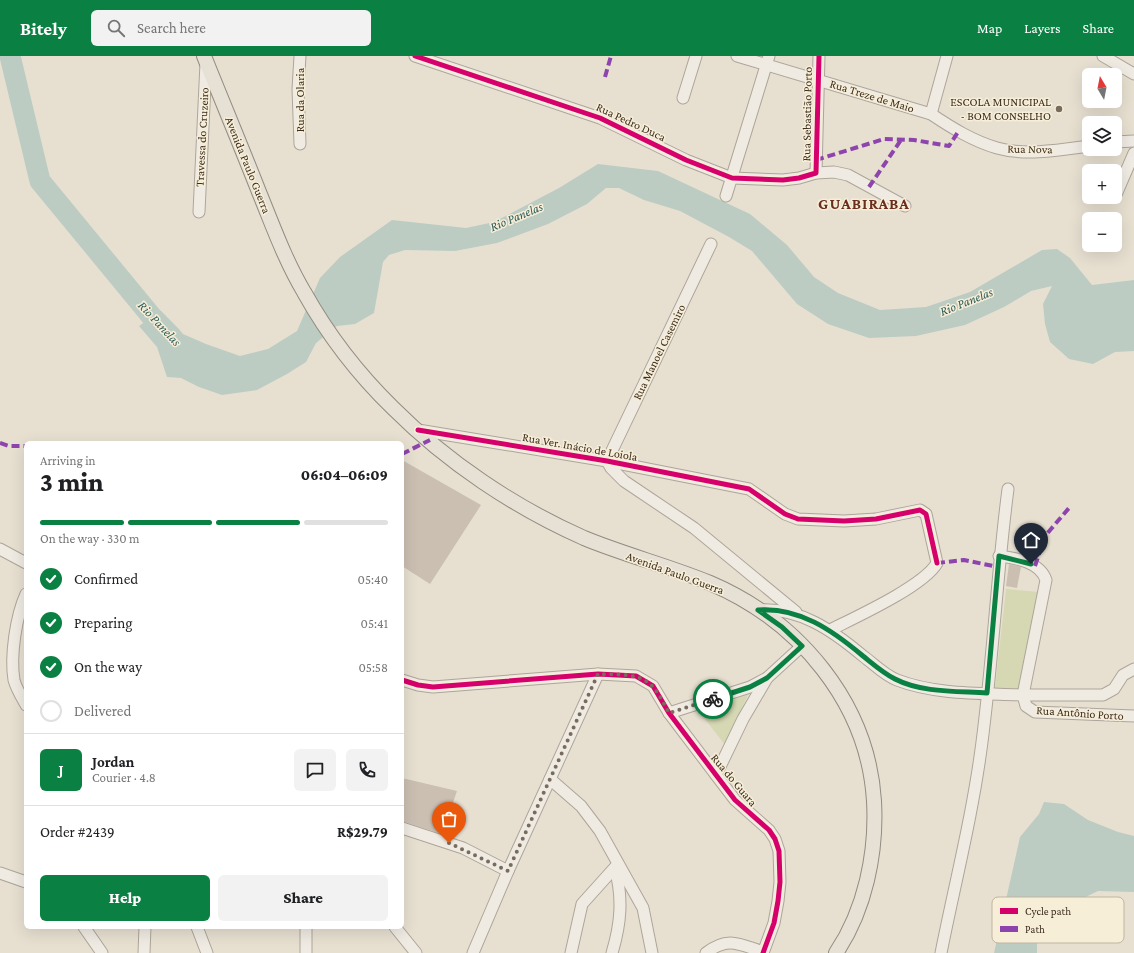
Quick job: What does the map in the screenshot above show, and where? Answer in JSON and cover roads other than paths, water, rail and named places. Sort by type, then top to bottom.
[{"type":"main road","name":"Avenida Paulo Guerra","points":[[205,59],[282,248],[294,273],[314,309],[339,348],[394,409],[456,461],[525,509],[583,537],[626,554],[710,583],[740,598],[782,627],[802,646],[829,676],[846,702],[864,743],[872,779],[874,812],[873,844],[866,883],[857,914],[836,953]]},
{"type":"street","name":"Rua da Olaria","points":[[300,56],[298,89],[300,144]]},
{"type":"street","name":"Rua Pedro Duca","points":[[415,56],[600,118],[686,160],[732,178],[783,180],[799,178],[816,173],[834,172],[848,175],[905,206]]},
{"type":"street","points":[[683,98],[696,56]]},
{"type":"street","name":"Rua Treze de Maio","points":[[737,56],[768,60],[818,79],[931,114]]},
{"type":"street","name":"Rua Sebastião Porto","points":[[816,173],[819,56]]},
{"type":"street","points":[[931,114],[947,56]]},
{"type":"street","points":[[1103,56],[1133,69]]},
{"type":"street","name":"Travessa do Cruzeiro","points":[[199,212],[205,59]]},
{"type":"street","points":[[726,196],[768,60]]},
{"type":"street","name":"Rua Nova","points":[[931,114],[958,132],[997,148],[1026,151],[1064,150],[1082,147]]},
{"type":"street","points":[[1122,142],[1134,141]]},
{"type":"street","points":[[1122,181],[1134,153]]},
{"type":"street","name":"Rua Manoel Casemiro","points":[[607,461],[711,244]]},
{"type":"street","name":"Rua Ver. Inácio de Loiola","points":[[418,430],[607,461],[749,489],[792,517],[809,520],[876,519],[920,510],[926,514],[937,563],[933,570],[918,581],[871,609],[830,630]]},
{"type":"street","points":[[607,461],[611,468],[624,481],[694,528],[800,615]]},
{"type":"street","points":[[941,953],[976,786],[987,693],[999,556],[1008,489]]},
{"type":"street","points":[[0,549],[24,562]]},
{"type":"street","points":[[999,556],[1031,564],[1041,570],[1046,580],[1023,695],[1103,695],[1114,689],[1123,676],[1134,669]]},
{"type":"street","points":[[24,598],[20,607],[13,657],[14,681],[24,701]]},
{"type":"street","points":[[758,610],[784,611],[800,615]]},
{"type":"street","name":"Rua Antônio Porto","points":[[800,615],[830,630],[879,669],[896,680],[915,686],[940,690],[1023,695],[1026,706],[1035,712],[1134,716]]},
{"type":"street","points":[[716,775],[743,719],[767,678],[802,646]]},
{"type":"street","points":[[474,953],[508,871],[598,674]]},
{"type":"street","name":"Rua do Guara","points":[[404,681],[418,685],[433,686],[598,674],[636,676],[653,686],[669,713],[716,775],[743,808],[769,830],[775,839],[779,851],[780,882],[778,901],[774,923],[757,952]]},
{"type":"street","points":[[669,713],[736,692],[767,678]]},
{"type":"street","points":[[550,779],[581,806],[600,831],[617,866],[643,908],[652,953]]},
{"type":"street","points":[[404,829],[462,848],[508,871]]},
{"type":"street","points":[[571,953],[582,904],[617,866]]},
{"type":"street","points":[[612,953],[621,915],[620,886],[617,866]]},
{"type":"street","points":[[0,873],[24,881]]},
{"type":"street","points":[[85,929],[102,953]]},
{"type":"street","points":[[144,953],[145,929]]},
{"type":"street","points":[[198,929],[207,953]]},
{"type":"street","points":[[306,929],[306,953]]},
{"type":"street","points":[[397,929],[416,953]]},
{"type":"street","points":[[644,953],[649,933]]},
{"type":"street","points":[[706,953],[726,942],[733,942],[757,952]]},
{"type":"water","points":[[598,164],[658,171],[750,214],[787,245],[814,277],[838,293],[880,310],[926,307],[970,292],[1042,250],[1057,249],[1070,258],[1092,285],[1134,280],[1134,351],[1115,352],[1093,364],[1069,359],[1050,342],[1045,324],[1043,304],[1052,286],[1031,291],[1004,307],[965,325],[916,336],[869,338],[828,324],[797,304],[752,251],[729,237],[680,211],[644,200],[619,188],[606,188],[587,204],[548,224],[497,243],[455,251],[405,250],[389,255],[383,262],[374,313],[355,324],[337,326],[316,343],[306,362],[257,390],[222,395],[199,387],[181,378],[167,377],[157,347],[139,326],[161,311],[183,334],[206,344],[240,356],[268,349],[297,331],[320,278],[340,257],[392,220],[466,228],[494,222],[559,188]]},
{"type":"water","points":[[1044,802],[1064,804],[1088,820],[1118,832],[1134,836],[1134,892],[1098,891],[1086,897],[1007,897],[1020,837],[1039,814]]},
{"type":"water","points":[[996,943],[1037,943],[1037,953],[994,953]]},
{"type":"waterway","name":"Rio Panelas","points":[[10,56],[40,181],[152,317],[172,337]]},
{"type":"place","name":"ESCOLA MUNICIPAL - BOM CONSELHO","points":[[1059,109]]},
{"type":"district","name":"GUABIRABA","points":[[864,203]]}]
